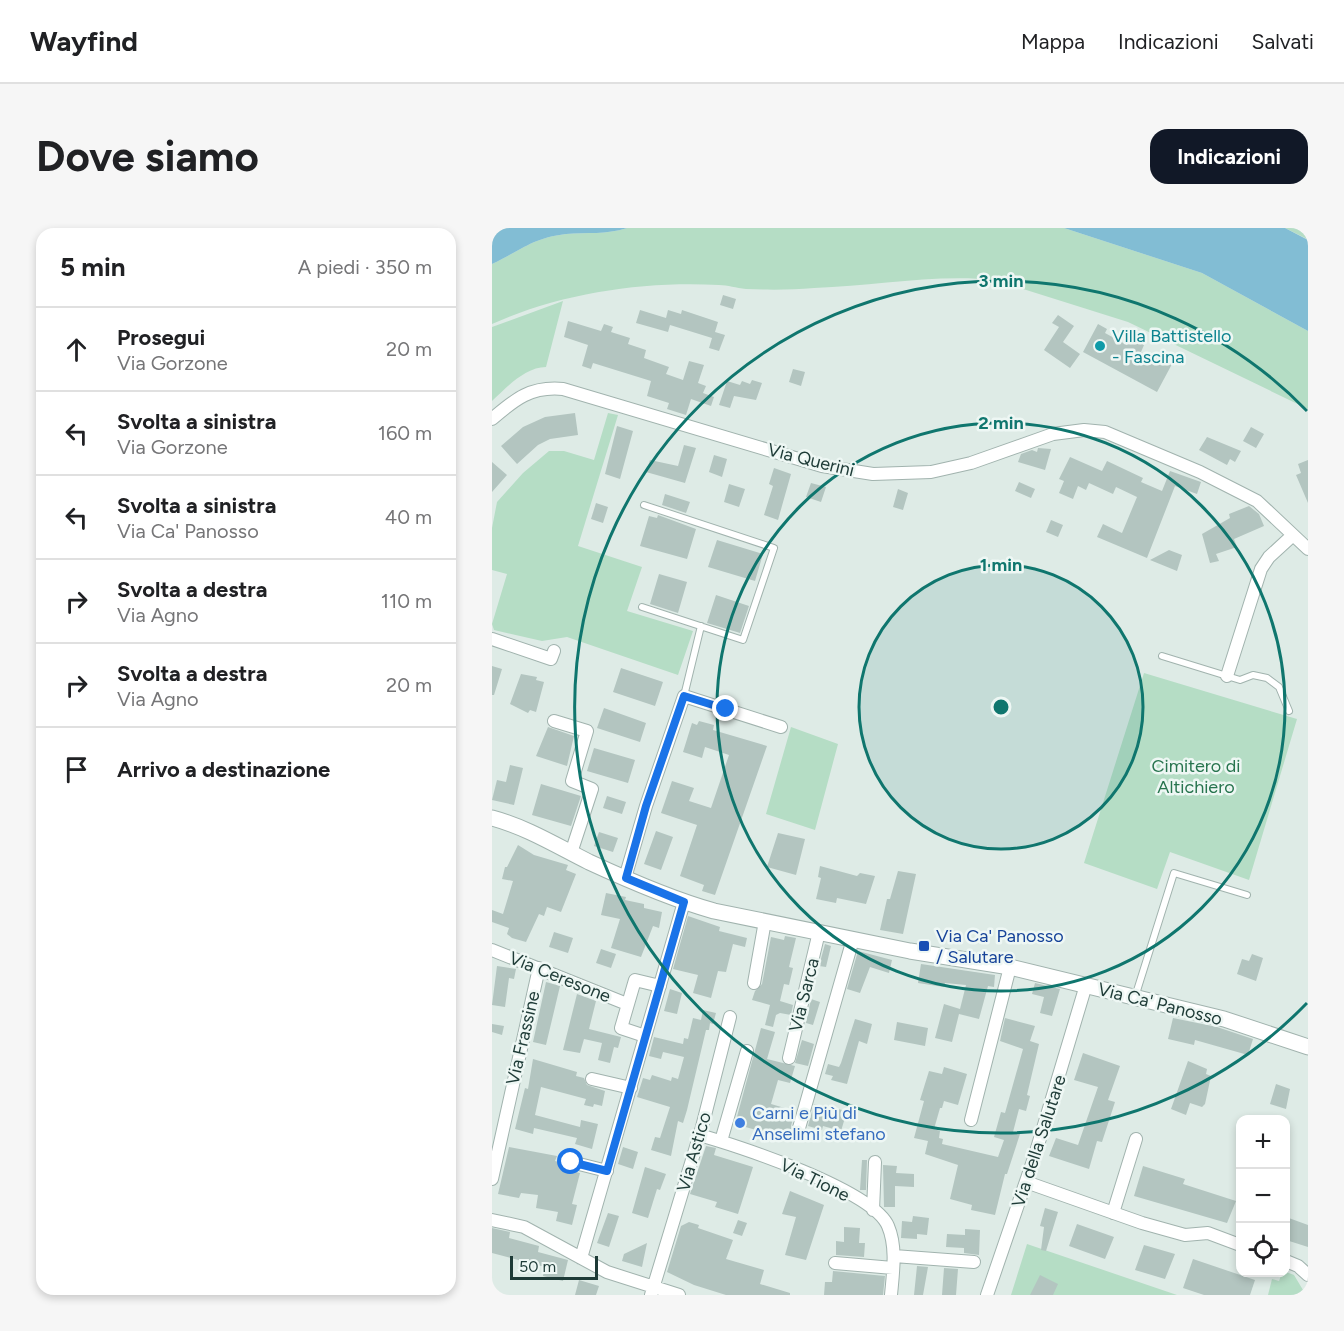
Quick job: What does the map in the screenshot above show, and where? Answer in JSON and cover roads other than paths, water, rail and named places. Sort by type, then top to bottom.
[{"type":"street","name":"Via Querini","points":[[492,420],[525,393],[537,389],[563,389],[822,466],[849,472],[906,475],[962,465],[1053,434],[1084,430],[1105,432],[1200,472],[1257,501],[1308,549]]},
{"type":"street","points":[[1227,676],[1261,569],[1269,557],[1293,535]]},
{"type":"street","points":[[492,639],[550,659],[554,651]]},
{"type":"street","points":[[626,878],[646,806],[684,696],[781,727]]},
{"type":"street","points":[[554,721],[587,731],[572,781],[592,789],[572,853]]},
{"type":"street","name":"Via Ca' Panosso","points":[[492,818],[531,832],[626,878],[684,902],[853,939],[1010,967],[1224,1019],[1308,1047]]},
{"type":"street","points":[[581,1258],[684,902]]},
{"type":"street","points":[[754,983],[765,921]]},
{"type":"street","name":"Via Sarca","points":[[789,1058],[819,932]]},
{"type":"street","points":[[799,1128],[853,939]]},
{"type":"street","name":"Via Ceresone","points":[[492,950],[627,1004]]},
{"type":"street","points":[[971,1120],[1010,967]]},
{"type":"street","name":"Via Frassine","points":[[492,1179],[539,968]]},
{"type":"street","points":[[645,1036],[621,1028],[627,1004],[635,980],[660,986]]},
{"type":"street","name":"Via della Salutare","points":[[987,1295],[1026,1182],[1086,986]]},
{"type":"street","name":"Via Astico","points":[[653,1290],[699,1135],[730,1017]]},
{"type":"street","points":[[721,1141],[747,1051]]},
{"type":"street","points":[[592,1079],[631,1088]]},
{"type":"street","name":"Via Tione","points":[[699,1135],[791,1166],[837,1188],[873,1210],[888,1225],[893,1262],[891,1295]]},
{"type":"street","points":[[1113,1213],[1136,1139]]},
{"type":"street","points":[[571,1162],[607,1171]]},
{"type":"street","name":"Via Tione","points":[[873,1210],[875,1162]]},
{"type":"street","points":[[1026,1182],[1176,1233],[1208,1233],[1236,1244]]},
{"type":"street","points":[[492,1220],[524,1227],[607,1272],[653,1290],[679,1295]]},
{"type":"street","points":[[835,1263],[974,1262]]},
{"type":"street","points":[[1290,1263],[1308,1275]]},
{"type":"lane","points":[[642,607],[743,640],[774,548],[644,505]]},
{"type":"lane","points":[[684,696],[701,626]]},
{"type":"lane","points":[[1162,656],[1240,680],[1253,675],[1267,678],[1279,687],[1289,711]]},
{"type":"lane","points":[[1134,998],[1174,873],[1247,895]]},
{"type":"water","points":[[492,228],[627,228],[554,236],[527,246],[492,264]]},
{"type":"water","points":[[1064,228],[1285,228],[1308,240],[1308,331],[1202,273]]},
{"type":"place","name":"Villa Battistello - Fascina","points":[[1100,346]]},
{"type":"place","name":"Via Ca' Panosso / Salutare","points":[[924,946]]},
{"type":"place","name":"Carni e Più di Anselimi stefano","points":[[740,1123]]},
{"type":"park label","name":"Cimitero di Altichiero","points":[[1196,776]]}]
